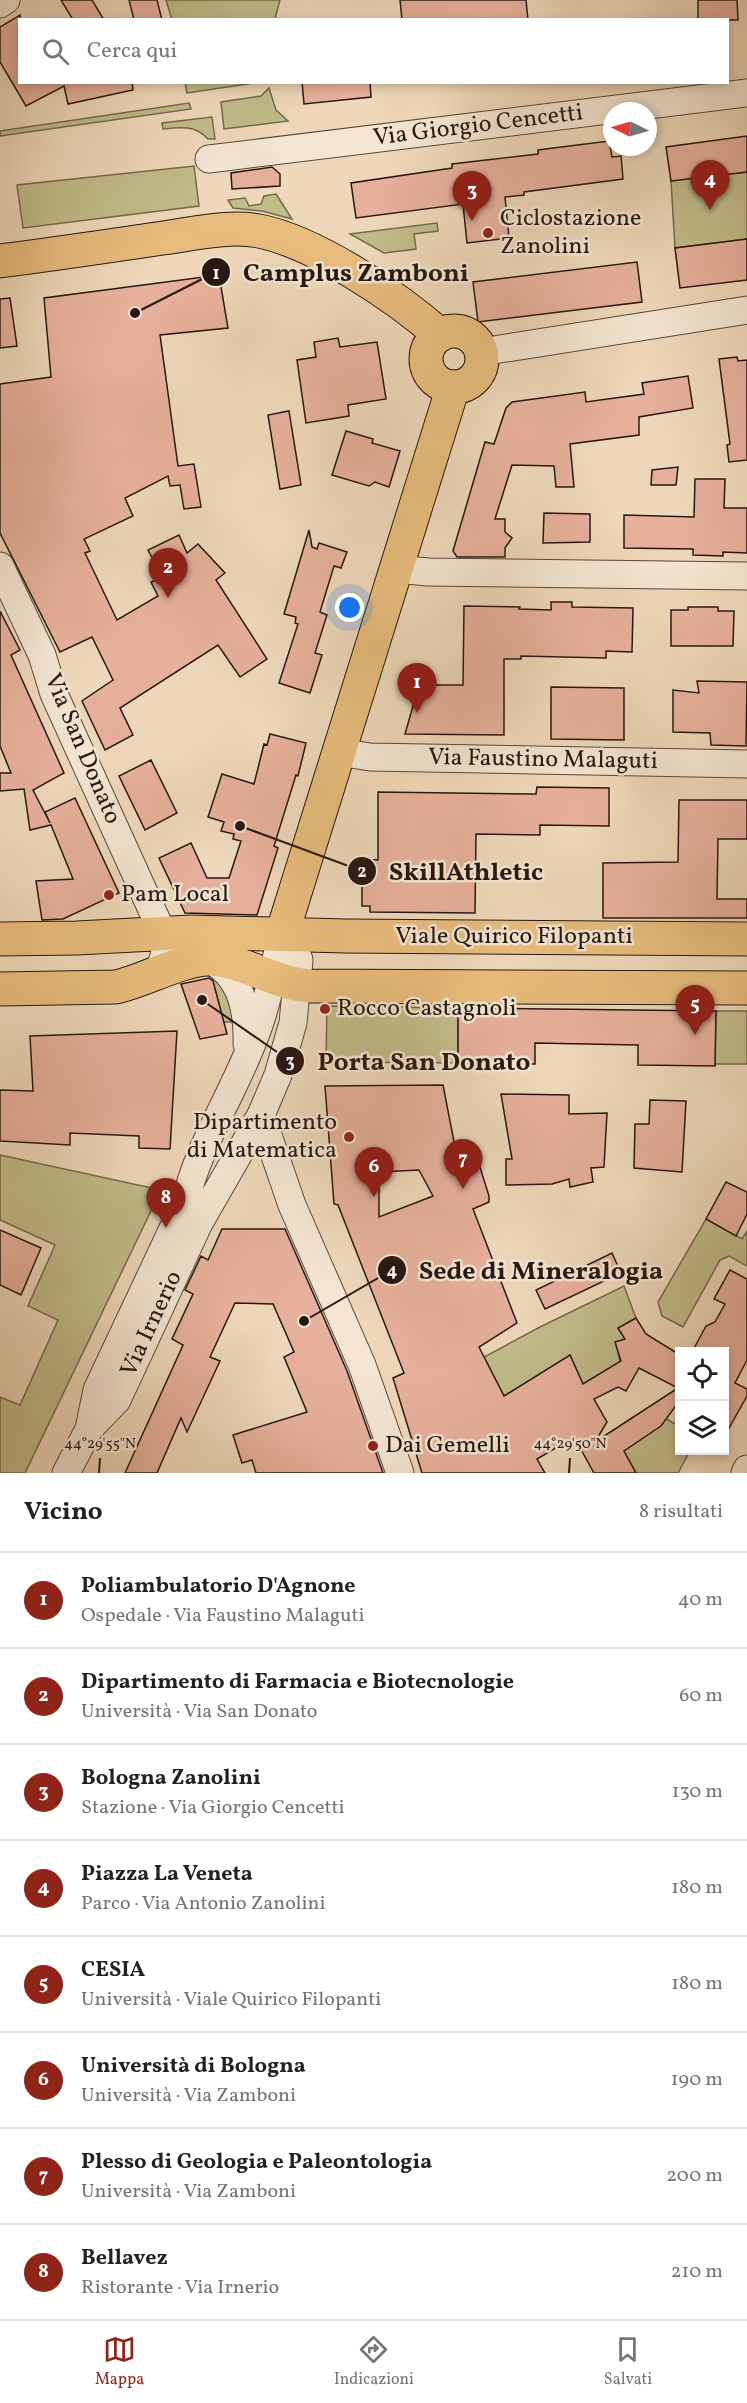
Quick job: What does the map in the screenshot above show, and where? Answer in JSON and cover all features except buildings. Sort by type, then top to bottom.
[{"type":"main road","points":[[0,261],[215,231],[257,231],[291,241],[324,256],[411,310],[440,335]]},
{"type":"main road","points":[[454,332],[468,335],[481,352],[482,361],[475,377],[469,383],[453,387],[436,381],[427,366],[428,348],[440,335],[454,332]]},
{"type":"main road","points":[[282,934],[453,387]]},
{"type":"main road","name":"Viale Quirico Filopanti","points":[[0,939],[77,938],[162,932],[747,939]]},
{"type":"main road","points":[[0,989],[116,987],[194,961],[207,959],[240,965],[284,981]]},
{"type":"main road","name":"Viale Quirico Filopanti","points":[[284,981],[747,988]]},
{"type":"street","points":[[0,4],[6,0]]},
{"type":"street","name":"Via Giorgio Cencetti","points":[[209,159],[747,93]]},
{"type":"street","points":[[481,352],[747,310]]},
{"type":"street","name":"Via San Donato","points":[[0,566],[42,655],[54,694],[162,932]]},
{"type":"street","points":[[396,569],[428,572],[747,576]]},
{"type":"street","name":"Via Faustino Malaguti","points":[[339,752],[370,757],[747,764]]},
{"type":"street","points":[[158,974],[165,953],[162,932]]},
{"type":"street","points":[[195,1208],[188,1187],[206,1142],[284,981],[299,960],[297,950],[282,934]]},
{"type":"street","points":[[207,959],[222,965],[235,982],[240,994],[246,1018],[247,1045],[244,1061]]},
{"type":"street","points":[[195,1208],[214,1169],[244,1142],[261,1115],[289,1045],[284,981]]},
{"type":"street","points":[[261,1115],[292,1205],[362,1365],[400,1473]]},
{"type":"street","name":"Via Irnerio","points":[[66,1473],[89,1429],[97,1390],[195,1208]]},
{"type":"shaded area","points":[[166,0],[280,0],[275,18],[171,18]]},
{"type":"shaded area","points":[[185,84],[247,84],[187,93]]},
{"type":"shaded area","points":[[269,88],[276,110],[288,121],[224,129],[221,102],[261,96]]},
{"type":"shaded area","points":[[189,103],[191,109],[0,136],[0,131]]},
{"type":"shaded area","points":[[212,117],[215,139],[208,139],[193,129],[163,129],[162,123]]},
{"type":"shaded area","points":[[194,166],[199,206],[23,228],[17,185]]},
{"type":"shaded area","points":[[747,172],[747,239],[675,248],[671,181]]},
{"type":"shaded area","points":[[276,194],[292,219],[262,211],[233,208],[228,200],[245,198],[249,206],[261,204],[264,196]]},
{"type":"shaded area","points":[[437,223],[438,231],[414,234],[416,249],[384,253],[350,234]]},
{"type":"shaded area","points":[[210,969],[225,984],[237,1022],[223,1022]]},
{"type":"shaded area","points":[[327,1006],[458,1008],[458,1063],[326,1062]]},
{"type":"shaded area","points":[[716,1011],[747,1011],[747,1064],[715,1064]]},
{"type":"shaded area","points":[[0,1155],[161,1190],[25,1473],[0,1473],[0,1397],[20,1405],[58,1320],[28,1306],[55,1245],[0,1220]]},
{"type":"shaded area","points":[[706,1219],[742,1239],[747,1231],[747,1266],[729,1256],[720,1260],[683,1327],[662,1316],[658,1302]]},
{"type":"shaded area","points":[[624,1286],[636,1318],[618,1328],[625,1339],[616,1344],[620,1362],[583,1384],[570,1355],[504,1396],[484,1357]]},
{"type":"shaded area","points":[[666,1419],[675,1424],[675,1455],[688,1455],[678,1473],[636,1473],[624,1451]]},
{"type":"place","name":"Piazza La Veneta","points":[[710,210]]},
{"type":"place","name":"Bologna Zanolini","points":[[472,221]]},
{"type":"place","name":"Ciclostazione Zanolini","points":[[488,233]]},
{"type":"place","name":"Camplus Zamboni","points":[[135,313]]},
{"type":"place","name":"Dipartimento di Farmacia e Biotecnologie","points":[[168,598]]},
{"type":"place","name":"Poliambulatorio D'Agnone","points":[[417,713]]},
{"type":"place","name":"SkillAthletic","points":[[240,826]]},
{"type":"place","name":"Pam Local","points":[[109,895]]},
{"type":"place","name":"Porta San Donato","points":[[202,1000]]},
{"type":"place","name":"Rocco Castagnoli","points":[[325,1009]]},
{"type":"place","name":"CESIA","points":[[695,1035]]},
{"type":"place","name":"Dipartimento di Matematica","points":[[349,1137]]},
{"type":"place","name":"Plesso di Geologia e Paleontologia","points":[[463,1189]]},
{"type":"place","name":"Università di Bologna","points":[[374,1197]]},
{"type":"place","name":"Bellavez","points":[[166,1228]]},
{"type":"place","name":"Sede di Mineralogia","points":[[304,1321]]},
{"type":"place","name":"Dai Gemelli","points":[[373,1446]]}]
